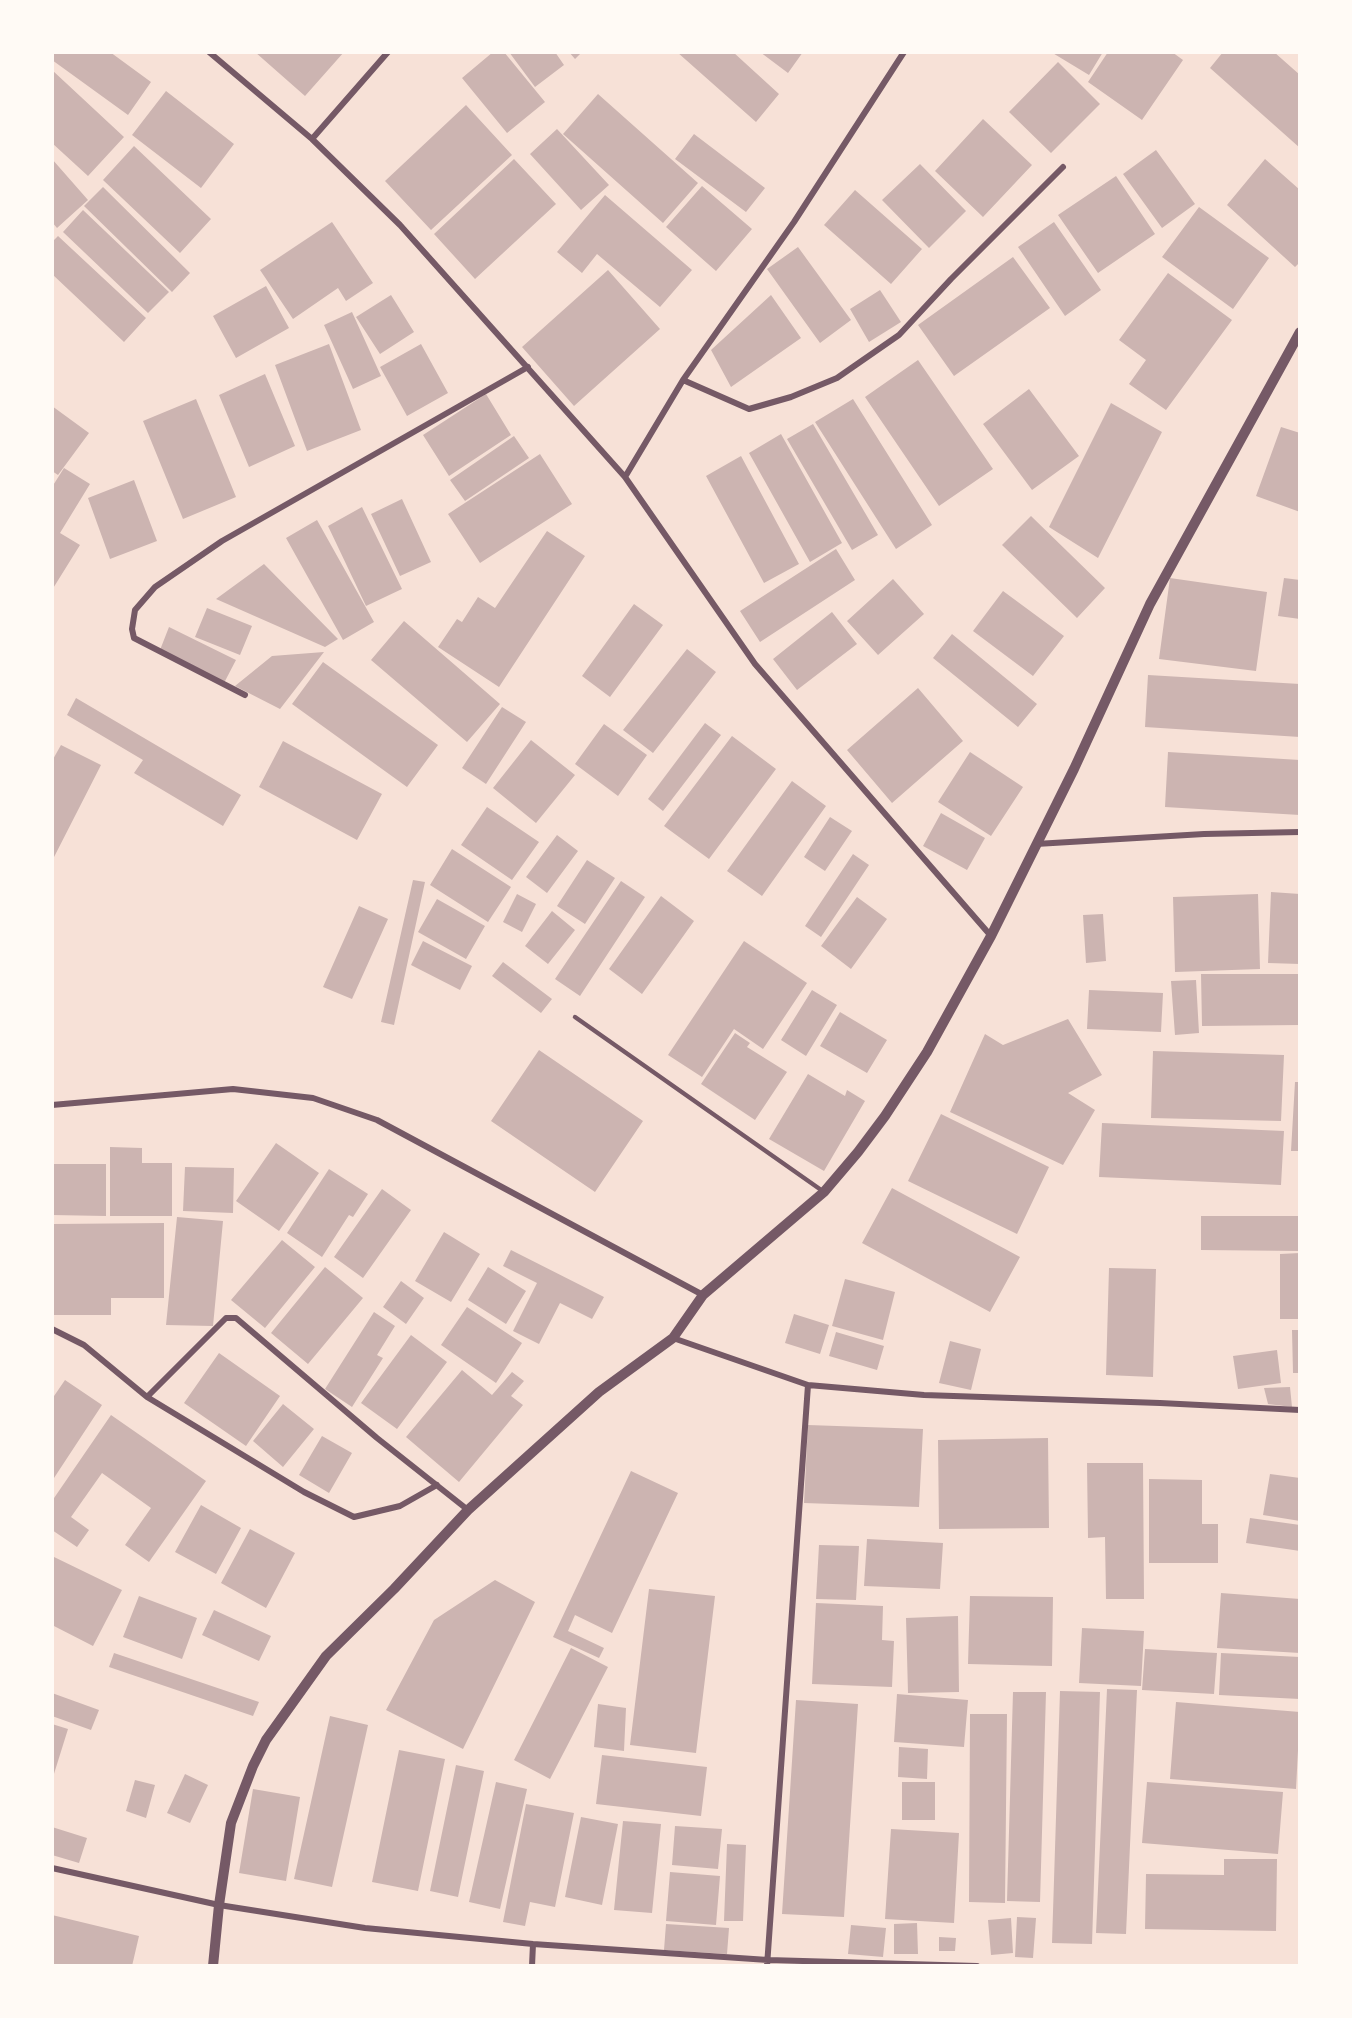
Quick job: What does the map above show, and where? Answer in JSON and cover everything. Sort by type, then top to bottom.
[{"type":"street","points":[[209,52],[312,139],[400,225],[625,477],[756,664],[991,936]]},
{"type":"street","points":[[312,139],[388,52]]},
{"type":"street","points":[[625,477],[683,380],[795,222],[904,52]]},
{"type":"street","points":[[683,380],[749,409],[791,397],[837,378],[899,335],[951,279],[1063,167]]},
{"type":"street","points":[[213,1965],[231,1822],[266,1740],[326,1656],[394,1589],[468,1510],[599,1392],[674,1338],[703,1295],[824,1192],[865,1143],[927,1052],[991,936],[1074,769],[1150,604],[1299,332]]},
{"type":"street","points":[[245,695],[134,638],[132,629],[135,610],[155,587],[222,541],[528,368]]},
{"type":"street","points":[[1035,844],[1204,834],[1299,832]]},
{"type":"street","points":[[52,1105],[233,1089],[313,1098],[377,1120],[703,1295]]},
{"type":"street","points":[[147,1397],[225,1318],[236,1318],[468,1510]]},
{"type":"street","points":[[52,1329],[84,1345],[147,1397],[304,1492],[354,1517],[400,1506],[436,1485]]},
{"type":"street","points":[[674,1338],[808,1385],[924,1395],[1299,1410]]},
{"type":"street","points":[[768,1963],[808,1385]]},
{"type":"street","points":[[52,1868],[219,1905],[365,1928],[768,1963],[977,1965]]},
{"type":"street","points":[[532,1944],[532,1965]]},
{"type":"lane","points":[[575,1017],[824,1192]]},
{"type":"building","points":[[52,52],[110,52],[151,82],[128,115],[52,60]]},
{"type":"building","points":[[255,52],[344,52],[305,96]]},
{"type":"building","points":[[493,52],[504,52],[545,102],[507,133],[462,78]]},
{"type":"building","points":[[509,52],[555,52],[564,65],[535,87]]},
{"type":"building","points":[[569,52],[582,52],[575,59]]},
{"type":"building","points":[[677,52],[733,52],[779,94],[756,122]]},
{"type":"building","points":[[760,52],[803,52],[788,73]]},
{"type":"building","points":[[1051,52],[1103,52],[1089,75]]},
{"type":"building","points":[[1108,52],[1172,52],[1183,60],[1142,120],[1088,82]]},
{"type":"building","points":[[1223,52],[1274,52],[1300,75],[1300,148],[1210,68]]},
{"type":"building","points":[[1058,62],[1100,104],[1051,153],[1009,112]]},
{"type":"building","points":[[52,70],[124,137],[88,176],[52,143]]},
{"type":"building","points":[[166,91],[234,144],[201,188],[132,135]]},
{"type":"building","points":[[598,94],[698,183],[663,223],[563,134]]},
{"type":"building","points":[[466,105],[512,155],[431,230],[385,181]]},
{"type":"building","points":[[983,119],[1032,165],[983,217],[935,171]]},
{"type":"building","points":[[557,129],[609,185],[581,210],[530,154]]},
{"type":"building","points":[[694,134],[765,188],[746,212],[675,159]]},
{"type":"building","points":[[134,146],[211,219],[180,253],[103,180]]},
{"type":"building","points":[[1156,150],[1195,204],[1162,228],[1123,174]]},
{"type":"building","points":[[52,159],[88,200],[57,228],[52,222]]},
{"type":"building","points":[[514,159],[556,204],[475,279],[434,234]]},
{"type":"building","points":[[1265,159],[1300,190],[1300,262],[1295,267],[1227,205]]},
{"type":"building","points":[[920,164],[966,211],[929,248],[882,200]]},
{"type":"building","points":[[1116,176],[1155,234],[1098,273],[1058,215]]},
{"type":"building","points":[[702,186],[752,229],[716,271],[666,227]]},
{"type":"building","points":[[103,187],[190,273],[172,292],[84,206]]},
{"type":"building","points":[[855,190],[922,249],[891,284],[824,225]]},
{"type":"building","points":[[605,195],[692,270],[660,307],[597,254],[582,273],[557,252]]},
{"type":"building","points":[[1199,207],[1269,258],[1233,309],[1162,257]]},
{"type":"building","points":[[83,210],[169,292],[148,313],[63,232]]},
{"type":"building","points":[[332,222],[373,283],[346,301],[338,288],[293,319],[260,270]]},
{"type":"building","points":[[1054,222],[1101,290],[1065,316],[1018,247]]},
{"type":"building","points":[[58,236],[146,318],[124,342],[52,274],[52,242]]},
{"type":"building","points":[[798,247],[851,320],[820,343],[767,269]]},
{"type":"building","points":[[1013,257],[1050,308],[954,376],[918,325]]},
{"type":"building","points":[[608,270],[660,329],[574,406],[522,347]]},
{"type":"building","points":[[1168,273],[1232,320],[1166,410],[1129,384],[1146,360],[1119,340]]},
{"type":"building","points":[[266,286],[289,328],[236,358],[213,316]]},
{"type":"building","points":[[880,290],[901,322],[869,342],[850,309]]},
{"type":"building","points":[[391,295],[414,332],[380,354],[356,317]]},
{"type":"building","points":[[771,295],[801,338],[731,387],[711,350]]},
{"type":"building","points":[[352,312],[381,376],[353,389],[324,325]]},
{"type":"building","points":[[329,344],[361,430],[307,451],[275,365]]},
{"type":"building","points":[[421,344],[448,393],[407,416],[380,367]]},
{"type":"building","points":[[918,360],[993,469],[939,506],[865,397]]},
{"type":"building","points":[[265,374],[295,446],[249,467],[219,395]]},
{"type":"building","points":[[1029,389],[1079,456],[1032,490],[983,424]]},
{"type":"building","points":[[486,394],[511,435],[449,476],[423,435]]},
{"type":"building","points":[[196,399],[236,497],[183,519],[143,421]]},
{"type":"building","points":[[853,399],[932,525],[896,549],[815,422]]},
{"type":"building","points":[[1111,403],[1162,432],[1098,558],[1049,527]]},
{"type":"building","points":[[52,406],[89,433],[58,475],[52,471]]},
{"type":"building","points":[[813,424],[878,535],[852,550],[787,439]]},
{"type":"building","points":[[1281,427],[1300,433],[1300,512],[1256,496]]},
{"type":"building","points":[[781,434],[842,543],[810,562],[749,453]]},
{"type":"building","points":[[514,436],[529,458],[465,501],[450,480]]},
{"type":"building","points":[[540,454],[572,504],[480,563],[448,514]]},
{"type":"building","points":[[741,456],[799,564],[764,583],[706,476]]},
{"type":"building","points":[[64,468],[90,484],[60,533],[80,545],[52,590],[52,487]]},
{"type":"building","points":[[134,480],[157,541],[110,559],[88,498]]},
{"type":"building","points":[[402,499],[431,562],[400,576],[371,514]]},
{"type":"building","points":[[362,507],[402,589],[366,606],[328,526]]},
{"type":"building","points":[[1031,516],[1105,588],[1077,618],[1002,545]]},
{"type":"building","points":[[317,520],[374,622],[343,640],[286,538]]},
{"type":"building","points":[[547,531],[585,556],[499,687],[438,647],[457,619],[462,622],[478,597],[495,608]]},
{"type":"building","points":[[836,549],[855,580],[760,642],[740,611]]},
{"type":"building","points":[[264,564],[338,639],[325,647],[216,599]]},
{"type":"building","points":[[1170,578],[1267,592],[1256,671],[1159,659]]},
{"type":"building","points":[[1284,578],[1300,580],[1300,619],[1278,616]]},
{"type":"building","points":[[893,579],[924,614],[878,655],[847,621]]},
{"type":"building","points":[[1003,591],[1064,636],[1033,676],[973,631]]},
{"type":"building","points":[[634,604],[663,625],[610,697],[582,676]]},
{"type":"building","points":[[207,608],[252,626],[240,655],[195,637]]},
{"type":"building","points":[[832,612],[857,644],[797,690],[773,659]]},
{"type":"building","points":[[404,621],[500,704],[467,742],[371,660]]},
{"type":"building","points":[[169,627],[236,660],[224,683],[160,650]]},
{"type":"building","points":[[952,634],[1037,704],[1018,727],[933,658]]},
{"type":"building","points":[[687,649],[716,672],[653,753],[623,730]]},
{"type":"building","points":[[324,652],[280,709],[235,686],[272,656]]},
{"type":"building","points":[[323,662],[438,745],[407,787],[292,704]]},
{"type":"building","points":[[1148,675],[1300,684],[1300,737],[1145,727]]},
{"type":"building","points":[[918,688],[963,741],[892,803],[847,750]]},
{"type":"building","points":[[76,698],[241,795],[223,826],[134,773],[143,760],[67,715]]},
{"type":"building","points":[[502,707],[526,722],[486,784],[462,768]]},
{"type":"building","points":[[705,723],[721,735],[663,811],[648,799]]},
{"type":"building","points":[[604,724],[647,755],[618,796],[575,764]]},
{"type":"building","points":[[732,736],[776,769],[709,859],[664,826]]},
{"type":"building","points":[[531,740],[575,775],[536,823],[493,788]]},
{"type":"building","points":[[283,741],[382,794],[357,840],[259,787]]},
{"type":"building","points":[[61,745],[101,765],[52,861],[52,761]]},
{"type":"building","points":[[970,752],[1023,787],[991,836],[938,802]]},
{"type":"building","points":[[1168,752],[1300,760],[1300,815],[1165,807]]},
{"type":"building","points":[[792,781],[826,806],[762,896],[727,871]]},
{"type":"building","points":[[487,807],[539,842],[512,880],[461,845]]},
{"type":"building","points":[[941,813],[985,838],[967,870],[923,846]]},
{"type":"building","points":[[830,817],[852,831],[825,871],[804,857]]},
{"type":"building","points":[[557,835],[578,851],[547,893],[526,877]]},
{"type":"building","points":[[452,849],[511,887],[488,922],[430,885]]},
{"type":"building","points":[[853,854],[869,865],[821,937],[805,926]]},
{"type":"building","points":[[587,860],[615,878],[585,924],[557,906]]},
{"type":"building","points":[[413,880],[425,882],[394,1025],[381,1022]]},
{"type":"building","points":[[621,881],[645,897],[580,996],[555,979]]},
{"type":"building","points":[[1271,892],[1300,894],[1300,964],[1268,963]]},
{"type":"building","points":[[517,894],[536,904],[522,932],[503,922]]},
{"type":"building","points":[[1258,894],[1260,969],[1175,972],[1173,897]]},
{"type":"building","points":[[661,896],[694,921],[642,994],[609,969]]},
{"type":"building","points":[[857,897],[887,919],[851,969],[821,946]]},
{"type":"building","points":[[437,899],[485,926],[466,959],[418,932]]},
{"type":"building","points":[[359,906],[388,919],[352,999],[323,987]]},
{"type":"building","points":[[552,911],[575,930],[548,964],[525,946]]},
{"type":"building","points":[[1103,914],[1106,961],[1086,963],[1083,915]]},
{"type":"building","points":[[423,941],[472,966],[460,990],[411,965]]},
{"type":"building","points":[[744,941],[807,983],[763,1049],[734,1029],[702,1077],[668,1055]]},
{"type":"building","points":[[503,962],[552,999],[541,1013],[492,976]]},
{"type":"building","points":[[1201,974],[1300,974],[1300,1025],[1202,1026]]},
{"type":"building","points":[[1196,980],[1199,1033],[1175,1035],[1171,981]]},
{"type":"building","points":[[812,990],[837,1005],[806,1056],[781,1040]]},
{"type":"building","points":[[1089,990],[1163,993],[1161,1032],[1087,1029]]},
{"type":"building","points":[[840,1012],[887,1040],[867,1073],[820,1046]]},
{"type":"building","points":[[1068,1019],[1102,1075],[1068,1093],[1095,1110],[1063,1165],[950,1112],[985,1034],[1003,1045]]},
{"type":"building","points":[[735,1033],[750,1043],[747,1047],[787,1072],[755,1120],[701,1084]]},
{"type":"building","points":[[539,1050],[643,1121],[595,1192],[491,1121]]},
{"type":"building","points":[[1153,1051],[1284,1055],[1281,1121],[1151,1118]]},
{"type":"building","points":[[808,1074],[845,1096],[847,1090],[865,1101],[824,1171],[769,1139]]},
{"type":"building","points":[[1295,1082],[1300,1082],[1300,1151],[1291,1151]]},
{"type":"building","points":[[941,1114],[1049,1167],[1017,1234],[908,1181]]},
{"type":"building","points":[[1102,1123],[1284,1131],[1281,1185],[1099,1177]]},
{"type":"building","points":[[276,1143],[319,1173],[279,1231],[236,1201]]},
{"type":"building","points":[[110,1147],[142,1148],[142,1163],[172,1163],[172,1216],[110,1216]]},
{"type":"building","points":[[52,1164],[106,1164],[106,1216],[52,1215]]},
{"type":"building","points":[[185,1167],[234,1168],[233,1213],[183,1211]]},
{"type":"building","points":[[329,1169],[368,1194],[353,1217],[349,1215],[322,1257],[287,1233]]},
{"type":"building","points":[[892,1188],[1020,1257],[990,1312],[862,1243]]},
{"type":"building","points":[[382,1189],[411,1210],[363,1278],[334,1257]]},
{"type":"building","points":[[1201,1216],[1300,1216],[1300,1251],[1201,1250]]},
{"type":"building","points":[[177,1217],[223,1221],[213,1326],[166,1325]]},
{"type":"building","points":[[164,1223],[164,1298],[111,1298],[111,1315],[54,1315],[54,1224]]},
{"type":"building","points":[[444,1232],[480,1254],[451,1302],[415,1281]]},
{"type":"building","points":[[282,1240],[315,1267],[265,1328],[231,1300]]},
{"type":"building","points":[[511,1250],[604,1297],[592,1319],[560,1303],[539,1344],[513,1331],[537,1283],[503,1266]]},
{"type":"building","points":[[1300,1253],[1300,1319],[1280,1319],[1280,1254]]},
{"type":"building","points":[[325,1267],[363,1298],[308,1364],[271,1333]]},
{"type":"building","points":[[488,1267],[526,1291],[506,1324],[468,1300]]},
{"type":"building","points":[[1109,1268],[1156,1269],[1153,1377],[1106,1375]]},
{"type":"building","points":[[845,1279],[895,1292],[883,1340],[832,1326]]},
{"type":"building","points":[[401,1281],[424,1298],[406,1324],[383,1307]]},
{"type":"building","points":[[467,1307],[522,1343],[496,1383],[441,1345]]},
{"type":"building","points":[[374,1312],[395,1326],[377,1355],[383,1358],[352,1407],[325,1389]]},
{"type":"building","points":[[794,1314],[829,1325],[820,1354],[785,1343]]},
{"type":"building","points":[[1292,1330],[1300,1330],[1300,1373],[1293,1373]]},
{"type":"building","points":[[836,1332],[884,1346],[877,1370],[829,1356]]},
{"type":"building","points":[[411,1335],[447,1362],[397,1429],[361,1403]]},
{"type":"building","points":[[950,1341],[981,1349],[971,1390],[939,1383]]},
{"type":"building","points":[[1277,1350],[1281,1383],[1238,1389],[1233,1356]]},
{"type":"building","points":[[219,1353],[280,1396],[246,1446],[184,1403]]},
{"type":"building","points":[[462,1370],[492,1395],[512,1372],[524,1381],[511,1396],[523,1405],[459,1482],[406,1437]]},
{"type":"building","points":[[65,1380],[102,1405],[54,1478],[52,1399]]},
{"type":"building","points":[[1290,1387],[1292,1407],[1268,1404],[1264,1388]]},
{"type":"building","points":[[283,1404],[314,1429],[283,1467],[253,1441]]},
{"type":"building","points":[[111,1415],[206,1481],[149,1562],[125,1545],[151,1508],[102,1473],[71,1517],[89,1530],[77,1547],[52,1530],[52,1501]]},
{"type":"building","points":[[808,1425],[923,1429],[919,1507],[804,1503]]},
{"type":"building","points":[[322,1436],[352,1453],[329,1493],[299,1475]]},
{"type":"building","points":[[1048,1438],[1049,1528],[939,1529],[938,1440]]},
{"type":"building","points":[[1087,1463],[1143,1463],[1144,1599],[1106,1599],[1105,1537],[1088,1538]]},
{"type":"building","points":[[631,1471],[678,1493],[612,1633],[575,1615],[568,1631],[604,1648],[599,1658],[553,1637]]},
{"type":"building","points":[[1270,1474],[1300,1478],[1300,1521],[1263,1515]]},
{"type":"building","points":[[1149,1479],[1202,1480],[1202,1524],[1218,1524],[1218,1563],[1149,1563]]},
{"type":"building","points":[[201,1505],[241,1528],[216,1574],[175,1552]]},
{"type":"building","points":[[1250,1518],[1300,1525],[1300,1551],[1246,1543]]},
{"type":"building","points":[[250,1529],[295,1553],[266,1608],[221,1583]]},
{"type":"building","points":[[867,1539],[943,1543],[940,1589],[864,1586]]},
{"type":"building","points":[[819,1545],[859,1546],[856,1600],[816,1599]]},
{"type":"building","points":[[52,1556],[122,1590],[93,1646],[52,1625]]},
{"type":"building","points":[[495,1580],[535,1602],[463,1749],[386,1710],[434,1620]]},
{"type":"building","points":[[649,1589],[715,1596],[696,1753],[630,1745]]},
{"type":"building","points":[[1221,1593],[1300,1599],[1300,1653],[1217,1648]]},
{"type":"building","points":[[139,1596],[197,1618],[182,1659],[123,1637]]},
{"type":"building","points":[[970,1596],[1053,1597],[1052,1666],[968,1664]]},
{"type":"building","points":[[816,1603],[883,1606],[882,1640],[894,1641],[892,1687],[812,1684]]},
{"type":"building","points":[[214,1610],[271,1636],[259,1661],[202,1635]]},
{"type":"building","points":[[958,1616],[959,1692],[908,1693],[906,1618]]},
{"type":"building","points":[[1082,1628],[1144,1631],[1141,1686],[1079,1683]]},
{"type":"building","points":[[571,1648],[608,1667],[550,1779],[514,1760]]},
{"type":"building","points":[[1145,1649],[1217,1653],[1214,1694],[1142,1690]]},
{"type":"building","points":[[114,1653],[259,1702],[253,1716],[109,1667]]},
{"type":"building","points":[[1221,1653],[1300,1657],[1300,1699],[1219,1695]]},
{"type":"building","points":[[1107,1689],[1137,1690],[1126,1934],[1096,1933]]},
{"type":"building","points":[[1060,1691],[1100,1692],[1092,1944],[1052,1943]]},
{"type":"building","points":[[1013,1692],[1046,1692],[1040,1902],[1007,1901]]},
{"type":"building","points":[[52,1693],[99,1710],[91,1730],[52,1716]]},
{"type":"building","points":[[897,1694],[968,1700],[964,1747],[894,1742]]},
{"type":"building","points":[[796,1700],[858,1704],[844,1917],[782,1914]]},
{"type":"building","points":[[1176,1702],[1300,1712],[1296,1789],[1170,1779]]},
{"type":"building","points":[[598,1704],[626,1708],[624,1751],[594,1747]]},
{"type":"building","points":[[970,1714],[1007,1714],[1005,1903],[969,1902]]},
{"type":"building","points":[[330,1716],[368,1725],[332,1887],[294,1879]]},
{"type":"building","points":[[52,1724],[68,1729],[53,1777],[52,1777]]},
{"type":"building","points":[[899,1747],[928,1749],[927,1779],[898,1777]]},
{"type":"building","points":[[399,1750],[445,1759],[418,1891],[372,1882]]},
{"type":"building","points":[[602,1755],[707,1767],[701,1816],[596,1804]]},
{"type":"building","points":[[456,1765],[484,1771],[458,1897],[430,1891]]},
{"type":"building","points":[[185,1774],[208,1785],[190,1823],[167,1813]]},
{"type":"building","points":[[135,1780],[155,1785],[146,1818],[126,1811]]},
{"type":"building","points":[[496,1782],[527,1789],[500,1909],[469,1902]]},
{"type":"building","points":[[902,1782],[935,1782],[935,1820],[902,1820]]},
{"type":"building","points":[[1147,1782],[1283,1792],[1278,1854],[1142,1843]]},
{"type":"building","points":[[253,1789],[300,1797],[286,1881],[239,1873]]},
{"type":"building","points":[[526,1804],[574,1813],[555,1907],[530,1902],[525,1926],[503,1922]]},
{"type":"building","points":[[581,1817],[618,1824],[602,1905],[565,1897]]},
{"type":"building","points":[[623,1821],[661,1824],[652,1913],[614,1910]]},
{"type":"building","points":[[675,1826],[722,1829],[718,1869],[672,1865]]},
{"type":"building","points":[[52,1827],[87,1838],[79,1863],[52,1855]]},
{"type":"building","points":[[891,1829],[959,1833],[954,1923],[885,1919]]},
{"type":"building","points":[[727,1844],[746,1845],[743,1921],[724,1921]]},
{"type":"building","points":[[1224,1859],[1277,1859],[1276,1931],[1145,1929],[1146,1874],[1224,1875]]},
{"type":"building","points":[[670,1872],[720,1876],[716,1925],[666,1921]]},
{"type":"building","points":[[52,1915],[139,1936],[132,1966],[52,1966]]},
{"type":"building","points":[[1017,1917],[1036,1918],[1033,1958],[1015,1957]]},
{"type":"building","points":[[1011,1918],[1013,1953],[991,1955],[988,1920]]},
{"type":"building","points":[[917,1923],[918,1954],[894,1954],[894,1924]]},
{"type":"building","points":[[666,1924],[729,1928],[727,1954],[664,1950]]},
{"type":"building","points":[[851,1925],[886,1928],[883,1957],[848,1954]]},
{"type":"building","points":[[939,1937],[956,1938],[955,1951],[939,1951]]}]
